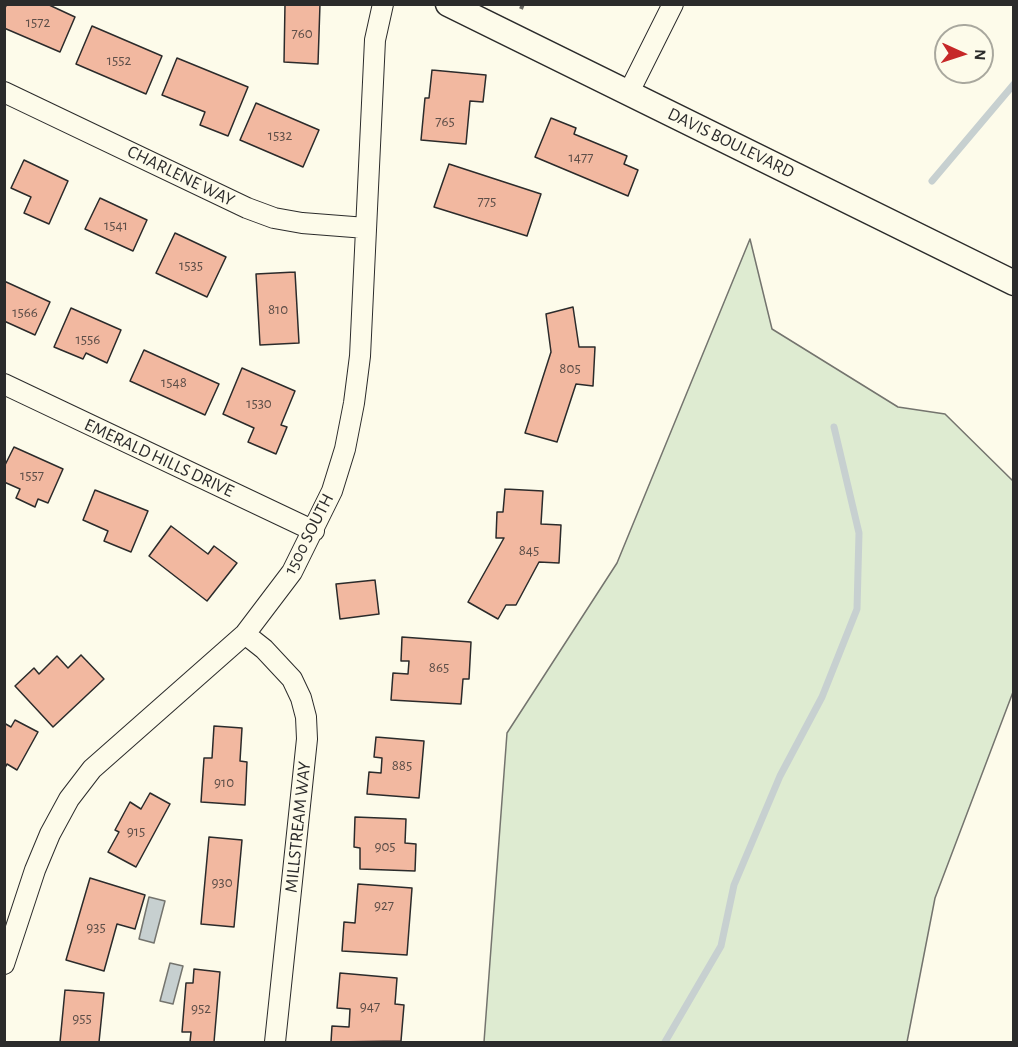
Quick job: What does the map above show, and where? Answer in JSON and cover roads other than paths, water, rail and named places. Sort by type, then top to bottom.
[{"type":"street","name":"1500 SOUTH","points":[[4,964],[35,870],[50,834],[69,799],[92,769],[245,634],[292,572],[332,491],[345,449],[360,356],[375,40],[383,4]]},
{"type":"street","name":"DAVIS BOULEVARD","points":[[448,4],[1014,282]]},
{"type":"street","points":[[629,92],[673,4]]},
{"type":"street","name":"CHARLENE WAY","points":[[4,92],[256,212],[302,223],[366,228]]},
{"type":"street","name":"EMERALD HILLS DRIVE","points":[[4,384],[314,531]]},
{"type":"street","name":"MILLSTREAM WAY","points":[[245,634],[264,649],[292,679],[301,698],[306,717],[307,739],[275,1042]]},
{"type":"waterway","points":[[932,181],[1014,84]]},
{"type":"waterway","points":[[665,1042],[721,946],[734,885],[780,776],[822,697],[857,609],[859,533],[834,427]]}]
